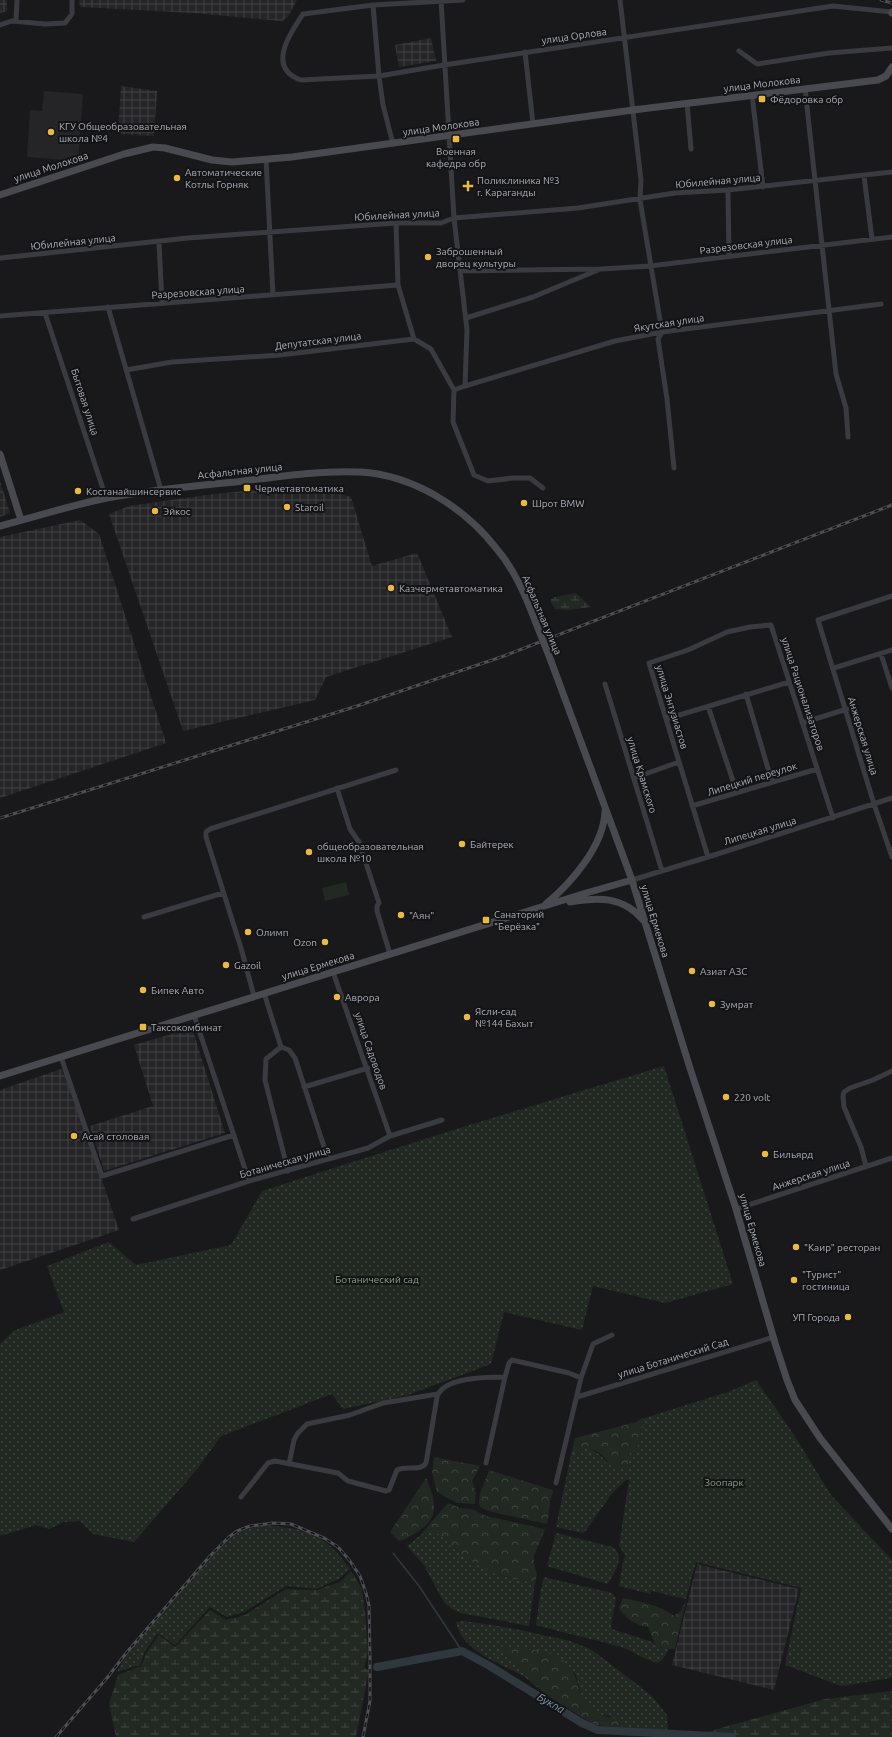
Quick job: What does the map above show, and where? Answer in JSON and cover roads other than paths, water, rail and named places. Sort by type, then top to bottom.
[{"type":"main road","points":[[878,80],[886,76],[892,67]]},
{"type":"main road","name":"улица Молокова","points":[[0,195],[124,154],[153,148],[178,150],[218,161],[232,162],[266,159],[393,144],[687,103],[878,80]]},
{"type":"main road","points":[[0,454],[21,520],[0,526]]},
{"type":"main road","name":"Асфальтная улица","points":[[21,520],[106,498],[161,490],[326,472],[362,472],[402,481],[435,495],[470,520],[484,534],[496,548],[515,576],[536,623],[632,880]]},
{"type":"main road","points":[[542,908],[569,883],[593,848],[605,821],[605,807]]},
{"type":"main road","name":"улица Ермекова","points":[[0,1076],[254,996],[542,908],[586,893],[632,880],[689,1065],[736,1209],[787,1380],[799,1406],[820,1438],[892,1530]]},
{"type":"main road","points":[[542,908],[572,901],[597,898],[622,903],[633,910],[646,923]]},
{"type":"street","points":[[16,21],[17,0]]},
{"type":"street","points":[[0,25],[16,21],[45,24],[65,23],[72,14],[72,0]]},
{"type":"street","points":[[441,0],[454,218],[467,330],[465,386]]},
{"type":"street","points":[[393,144],[383,105],[373,5],[441,0],[463,0]]},
{"type":"street","points":[[620,0],[623,38],[641,180],[640,200],[662,332],[658,339],[667,399],[674,468]]},
{"type":"street","name":"улица Орлова","points":[[373,5],[303,14],[291,31],[283,47],[283,61],[286,69],[292,77],[301,80],[379,76],[444,64],[833,6],[892,12]]},
{"type":"street","points":[[739,51],[757,64],[829,53],[892,48]]},
{"type":"street","points":[[525,52],[533,124]]},
{"type":"street","name":"улица Молокова","points":[[878,80],[892,78]]},
{"type":"street","points":[[805,88],[836,374],[846,408],[848,437]]},
{"type":"street","points":[[752,95],[763,187]]},
{"type":"street","points":[[687,103],[691,149]]},
{"type":"street","points":[[266,159],[273,295]]},
{"type":"street","name":"Юбилейная улица","points":[[1,258],[159,242],[396,223],[441,223],[454,218],[578,208],[640,200],[675,193],[763,187],[892,172]]},
{"type":"street","points":[[864,176],[872,239]]},
{"type":"street","points":[[728,190],[729,256]]},
{"type":"street","points":[[396,223],[398,285],[414,339],[431,349],[454,390],[453,422],[474,475],[488,481],[513,478],[530,478],[543,488]]},
{"type":"street","name":"Разрезовская улица","points":[[460,271],[601,269],[650,266],[892,237]]},
{"type":"street","points":[[159,242],[162,303]]},
{"type":"street","name":"Разрезовская улица","points":[[466,318],[533,297],[601,269]]},
{"type":"street","name":"Разрезовская улица","points":[[0,316],[398,285]]},
{"type":"street","name":"Якутская улица","points":[[454,390],[615,341],[662,332],[881,304]]},
{"type":"street","points":[[108,307],[161,490]]},
{"type":"street","name":"Бытовая улица","points":[[45,313],[106,498]]},
{"type":"street","name":"Депутатская улица","points":[[126,370],[172,362],[280,355],[414,339]]},
{"type":"street","name":"Анжерская улица","points":[[892,596],[818,620],[834,668],[874,804],[892,857]]},
{"type":"street","name":"улица Рационализаторов","points":[[771,625],[832,818]]},
{"type":"street","name":"улица Энтузиастов","points":[[708,857],[649,663],[688,650],[727,632],[750,627],[771,625]]},
{"type":"street","points":[[834,668],[892,650]]},
{"type":"street","points":[[881,654],[892,688]]},
{"type":"street","points":[[666,719],[789,682]]},
{"type":"street","name":"улица Крамского","points":[[605,684],[662,871]]},
{"type":"street","points":[[746,694],[772,782]]},
{"type":"street","points":[[708,706],[737,793]]},
{"type":"street","points":[[802,723],[846,709]]},
{"type":"street","points":[[634,778],[679,762]]},
{"type":"street","name":"Липецкий переулок","points":[[692,806],[817,769]]},
{"type":"street","points":[[254,996],[206,837],[208,830],[396,770]]},
{"type":"street","points":[[337,788],[350,829],[359,842],[379,903],[377,906],[377,911],[390,954]]},
{"type":"street","name":"Липецкая улица","points":[[632,880],[892,798]]},
{"type":"street","points":[[144,916],[224,893]]},
{"type":"street","name":"улица Садоводов","points":[[333,972],[368,1068],[390,1136]]},
{"type":"street","points":[[264,993],[281,1047]]},
{"type":"street","points":[[194,1015],[249,1181]]},
{"type":"street","points":[[281,1047],[289,1050],[295,1058],[328,1159]]},
{"type":"street","points":[[281,1047],[266,1059],[266,1080],[288,1171]]},
{"type":"street","points":[[62,1057],[102,1176],[234,1135]]},
{"type":"street","points":[[304,1087],[368,1068]]},
{"type":"street","points":[[866,1166],[861,1147],[844,1107],[844,1092],[850,1088],[892,1072]]},
{"type":"street","name":"Ботаническая улица","points":[[133,1219],[249,1181],[368,1148],[390,1136],[442,1120]]},
{"type":"street","name":"Анжерская улица","points":[[736,1209],[892,1158]]},
{"type":"street","points":[[556,1483],[581,1378],[592,1344],[612,1335]]},
{"type":"street","name":"улица Ботанический Сад","points":[[577,1397],[774,1337]]},
{"type":"street","points":[[486,1463],[505,1377],[509,1363],[512,1360],[569,1373],[581,1378]]},
{"type":"street","points":[[241,1496],[268,1463],[275,1461],[338,1474],[348,1481],[386,1491],[389,1490],[397,1470],[400,1468],[420,1468],[426,1463],[438,1394],[446,1386],[463,1381],[505,1377]]},
{"type":"street","points":[[289,1464],[294,1440],[298,1433],[307,1424],[350,1415],[383,1403],[438,1394]]},
{"type":"waterway","points":[[393,1553],[419,1586],[462,1651]]},
{"type":"waterway","name":"Букпа","points":[[377,1667],[462,1651],[488,1665],[582,1723],[598,1730],[732,1737]]},
{"type":"railway","points":[[881,0],[892,3]]},
{"type":"railway","points":[[0,818],[357,706],[504,656],[892,505]]},
{"type":"railway","points":[[56,1737],[210,1556],[229,1537],[237,1531],[250,1526],[273,1523],[291,1524],[324,1538],[338,1547],[360,1576],[369,1605],[370,1657],[370,1701],[363,1737]]},
{"type":"place","name":"Фёдоровка обр","points":[[762,99]]},
{"type":"place","name":"КГУ Общеобразовательная школа №4","points":[[51,132]]},
{"type":"place","name":"Военная кафедра обр","points":[[456,139]]},
{"type":"place","name":"Автоматические Котлы Горняк","points":[[177,178]]},
{"type":"place","name":"Поликлиника №3 г. Караганды","points":[[468,186]]},
{"type":"place","name":"Заброшенный дворец культуры","points":[[428,257]]},
{"type":"place","name":"Черметавтоматика","points":[[247,488]]},
{"type":"place","name":"Костанайшинсервис","points":[[78,491]]},
{"type":"place","name":"Шрот BMW","points":[[524,503]]},
{"type":"place","name":"Staroil","points":[[287,507]]},
{"type":"place","name":"Эйкос","points":[[155,511]]},
{"type":"place","name":"Казчерметавтоматика","points":[[391,588]]},
{"type":"place","name":"Байтерек","points":[[462,844]]},
{"type":"place","name":"общеобразовательная школа №10","points":[[309,852]]},
{"type":"place","name":"\"Аян\"","points":[[401,915]]},
{"type":"place","name":"Санаторий \"Берёзка\"","points":[[486,920]]},
{"type":"place","name":"Олимп","points":[[248,932]]},
{"type":"place","name":"Ozon","points":[[325,942]]},
{"type":"place","name":"Gazoil","points":[[226,965]]},
{"type":"place","name":"Азиат АЗС","points":[[692,971]]},
{"type":"place","name":"Бипек Авто","points":[[143,990]]},
{"type":"place","name":"Аврора","points":[[337,997]]},
{"type":"place","name":"Зумрат","points":[[712,1004]]},
{"type":"place","name":"Ясли-сад №144 Бахыт","points":[[467,1017]]},
{"type":"place","name":"Таксокомбинат","points":[[143,1027]]},
{"type":"place","name":"220 volt","points":[[726,1097]]},
{"type":"place","name":"Асай столовая","points":[[74,1136]]},
{"type":"place","name":"Бильярд","points":[[765,1154]]},
{"type":"place","name":"\"Каир\" ресторан","points":[[796,1247]]},
{"type":"place","name":"\"Турист\" гостиница","points":[[794,1280]]},
{"type":"place","name":"УП Города","points":[[848,1317]]},
{"type":"park label","name":"Ботанический сад","points":[[377,1279]]},
{"type":"park label","name":"Зоопарк","points":[[724,1482]]}]
